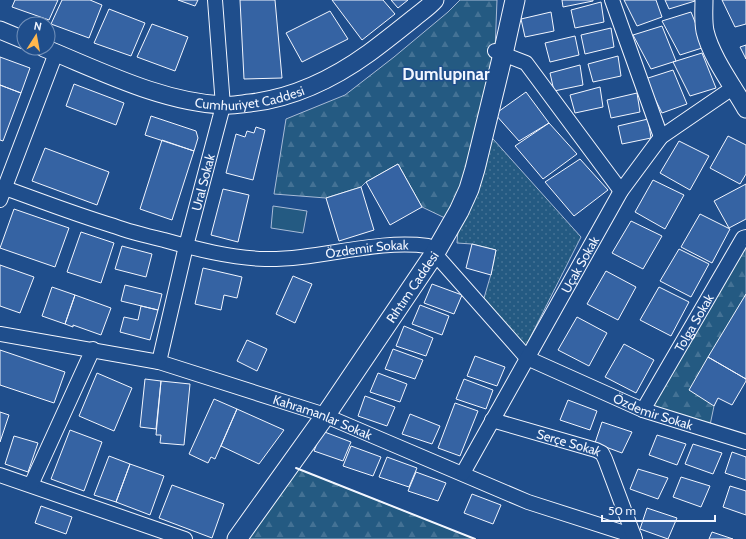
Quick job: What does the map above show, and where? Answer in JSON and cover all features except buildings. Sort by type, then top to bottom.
[{"type":"main road","name":"Rıhtım Caddesi","points":[[499,53],[506,0]]},
{"type":"main road","name":"Rıhtım Caddesi","points":[[237,539],[322,414],[384,316],[431,249],[459,191],[466,171],[515,0]]},
{"type":"main road","name":"Rıhtım Caddesi","points":[[228,539],[322,414]]},
{"type":"street","name":"Ural Sokak","points":[[159,362],[186,246],[224,106],[215,0]]},
{"type":"street","name":"Cumhuriyet Caddesi","points":[[56,52],[163,94],[192,101],[224,106],[266,101],[310,88],[336,75],[389,39],[435,0]]},
{"type":"street","points":[[612,0],[661,137]]},
{"type":"street","points":[[704,0],[705,30],[709,44],[746,109]]},
{"type":"street","points":[[0,30],[16,37]]},
{"type":"street","points":[[499,53],[526,64],[621,191]]},
{"type":"street","points":[[2,194],[48,56]]},
{"type":"street","name":"Uçak Sokak","points":[[463,473],[621,191],[661,137],[734,87]]},
{"type":"street","name":"Özdemir Sokak","points":[[2,194],[186,246],[240,257],[265,259],[321,254],[386,245],[407,244],[431,249],[527,358],[644,410],[746,442]]},
{"type":"street","name":"Tolga Sokak","points":[[644,410],[743,238],[746,237]]},
{"type":"street","name":"Kahramanlar Sokak","points":[[0,334],[93,349],[159,362],[322,414],[528,502],[635,537]]},
{"type":"street","points":[[31,485],[93,349]]},
{"type":"street","name":"Serçe Sokak","points":[[492,420],[602,453],[635,537]]},
{"type":"street","points":[[0,475],[185,539]]},
{"type":"green space","points":[[460,0],[497,0],[495,51],[477,130],[459,191],[445,218],[422,207],[398,164],[366,182],[361,187],[326,198],[274,194],[286,119],[345,95],[394,57],[448,12]]},
{"type":"green space","points":[[485,130],[581,237],[525,348],[484,298],[496,250],[472,244],[457,243],[459,211]]},
{"type":"green space","points":[[273,206],[307,211],[303,233],[271,228]]},
{"type":"green space","points":[[746,237],[746,294],[714,406],[709,430],[643,410]]},
{"type":"green space","points":[[296,468],[475,539],[244,539]]},
{"type":"wall","points":[[296,468],[475,539]]},
{"type":"district","name":"Dumlupınar","points":[[446,74]]}]
